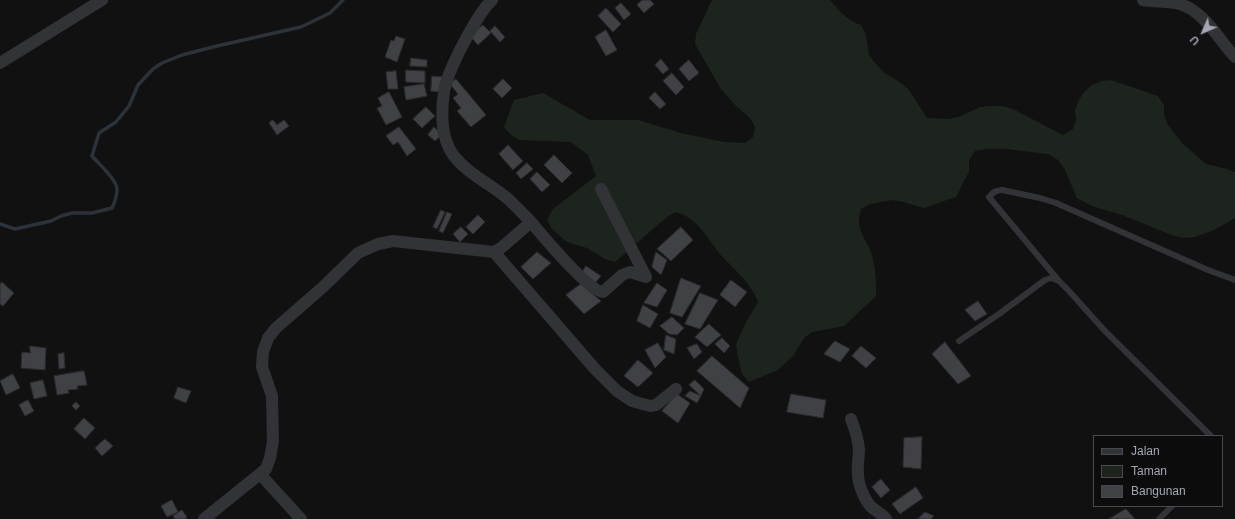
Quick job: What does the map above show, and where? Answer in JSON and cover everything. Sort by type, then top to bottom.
[{"type":"street","points":[[0,63],[102,0]]},
{"type":"street","points":[[492,0],[475,23],[449,75],[444,91],[443,129],[447,144],[455,157],[469,170],[507,198],[531,222],[574,270],[596,291],[603,292],[622,275],[630,272],[646,276],[601,189]]},
{"type":"street","points":[[1143,0],[1183,2],[1205,20],[1235,57]]},
{"type":"street","points":[[204,519],[266,469],[270,458],[273,441],[272,396],[262,367],[262,352],[268,338],[276,328],[358,253],[366,248],[378,244],[393,242],[494,252],[510,241],[531,222]]},
{"type":"street","points":[[494,252],[595,369],[617,391],[632,401],[650,406],[656,405],[676,389]]},
{"type":"street","points":[[851,420],[856,430],[859,451],[858,476],[864,496],[868,504],[886,519]]},
{"type":"street","points":[[260,474],[301,519]]},
{"type":"lane","points":[[1210,435],[1104,330],[1059,281],[989,197],[995,191],[1002,190],[1056,203],[1208,270],[1235,280]]},
{"type":"lane","points":[[959,341],[1045,280],[1051,278],[1059,281]]},
{"type":"lane","points":[[1159,519],[1171,507]]},
{"type":"green space","points":[[713,0],[830,0],[847,18],[861,25],[866,35],[869,55],[883,72],[901,83],[909,90],[927,118],[950,119],[961,116],[980,107],[1002,106],[1013,109],[1063,135],[1073,129],[1076,120],[1075,110],[1084,92],[1092,85],[1101,81],[1111,80],[1158,96],[1164,105],[1164,115],[1168,125],[1182,143],[1206,164],[1235,172],[1235,218],[1214,230],[1195,237],[1184,238],[1174,236],[1122,215],[1092,206],[1077,198],[1064,168],[1058,160],[1048,154],[1006,149],[986,149],[975,151],[969,160],[969,171],[956,197],[924,208],[893,200],[870,204],[861,209],[859,215],[859,226],[873,260],[876,279],[876,296],[844,326],[812,332],[804,338],[793,356],[778,370],[749,382],[742,374],[736,344],[745,324],[758,302],[751,288],[720,254],[701,229],[691,219],[676,212],[667,217],[615,262],[605,259],[587,248],[567,242],[552,229],[547,220],[553,209],[596,176],[588,155],[571,142],[519,140],[510,134],[504,127],[514,100],[543,93],[590,120],[638,120],[681,133],[724,142],[745,143],[753,137],[755,127],[750,118],[735,105],[721,89],[695,44],[696,34]]},
{"type":"building","points":[[642,0],[650,0],[654,4],[644,13],[637,5]]},
{"type":"building","points":[[621,3],[631,14],[624,20],[615,8]]},
{"type":"building","points":[[606,8],[621,24],[613,32],[598,16]]},
{"type":"building","points":[[483,25],[491,33],[478,45],[470,36]]},
{"type":"building","points":[[495,26],[505,37],[500,42],[490,31]]},
{"type":"building","points":[[606,30],[617,50],[606,56],[595,37]]},
{"type":"building","points":[[396,36],[405,39],[397,62],[385,57],[391,40],[394,41]]},
{"type":"building","points":[[411,58],[427,60],[427,67],[410,66]]},
{"type":"building","points":[[661,59],[669,69],[663,74],[655,65]]},
{"type":"building","points":[[689,60],[699,73],[689,81],[679,69]]},
{"type":"building","points":[[406,70],[425,71],[425,83],[406,82]]},
{"type":"building","points":[[396,71],[398,89],[388,89],[386,72]]},
{"type":"building","points":[[672,73],[684,87],[676,95],[663,81]]},
{"type":"building","points":[[432,76],[443,77],[441,92],[431,91]]},
{"type":"building","points":[[456,79],[486,115],[471,127],[457,111],[461,108],[453,98],[458,94],[450,84]]},
{"type":"building","points":[[503,79],[512,88],[502,98],[493,89]]},
{"type":"building","points":[[424,84],[427,96],[406,100],[404,87]]},
{"type":"building","points":[[389,92],[402,117],[386,125],[377,108],[382,106],[378,98]]},
{"type":"building","points":[[655,92],[666,104],[660,109],[649,98]]},
{"type":"building","points":[[426,107],[435,116],[422,128],[413,119]]},
{"type":"building","points":[[273,120],[277,125],[284,120],[289,126],[277,135],[269,123]]},
{"type":"building","points":[[399,127],[416,149],[407,156],[398,142],[393,145],[386,136]]},
{"type":"building","points":[[434,127],[442,134],[435,141],[428,135]]},
{"type":"building","points":[[508,145],[523,161],[513,170],[499,154]]},
{"type":"building","points":[[554,155],[572,173],[562,183],[544,165]]},
{"type":"building","points":[[527,163],[533,169],[521,179],[516,173]]},
{"type":"building","points":[[537,172],[550,185],[542,192],[530,179]]},
{"type":"building","points":[[441,210],[445,212],[437,229],[433,227]]},
{"type":"building","points":[[447,212],[452,214],[443,233],[439,231]]},
{"type":"building","points":[[478,215],[485,222],[473,234],[466,227]]},
{"type":"building","points":[[461,227],[468,234],[460,242],[453,234]]},
{"type":"building","points":[[681,227],[693,240],[671,261],[657,249]]},
{"type":"building","points":[[537,252],[551,263],[533,279],[521,267]]},
{"type":"building","points":[[656,252],[667,260],[661,275],[652,267]]},
{"type":"building","points":[[586,266],[601,276],[595,283],[581,274]]},
{"type":"building","points":[[681,278],[701,286],[682,317],[670,313]]},
{"type":"building","points":[[731,280],[747,292],[735,307],[720,295]]},
{"type":"building","points":[[2,282],[14,293],[3,306],[0,304],[0,284]]},
{"type":"building","points":[[657,283],[667,290],[657,307],[644,303]]},
{"type":"building","points":[[581,284],[601,301],[584,314],[566,295]]},
{"type":"building","points":[[700,293],[718,300],[700,329],[685,324]]},
{"type":"building","points":[[978,301],[987,314],[975,321],[965,310]]},
{"type":"building","points":[[643,305],[658,314],[650,328],[637,321]]},
{"type":"building","points":[[672,317],[684,328],[677,335],[669,334],[660,326]]},
{"type":"building","points":[[709,324],[721,335],[707,347],[695,337]]},
{"type":"building","points":[[666,335],[676,339],[674,354],[664,350]]},
{"type":"building","points":[[722,338],[730,346],[724,353],[715,344]]},
{"type":"building","points":[[835,341],[850,349],[840,362],[824,354]]},
{"type":"building","points":[[945,342],[971,376],[958,384],[932,354]]},
{"type":"building","points":[[658,343],[666,357],[655,368],[645,350]]},
{"type":"building","points":[[697,344],[702,352],[694,359],[687,348]]},
{"type":"building","points":[[30,346],[46,348],[45,370],[21,368],[22,352],[30,353]]},
{"type":"building","points":[[861,346],[876,358],[866,368],[852,356]]},
{"type":"building","points":[[64,353],[65,368],[59,369],[58,354]]},
{"type":"building","points":[[712,356],[749,388],[740,408],[697,371]]},
{"type":"building","points":[[638,360],[653,373],[638,387],[624,376]]},
{"type":"building","points":[[84,371],[87,385],[77,386],[78,389],[68,390],[69,393],[57,395],[54,376]]},
{"type":"building","points":[[13,374],[20,388],[6,395],[0,381]]},
{"type":"building","points":[[43,380],[47,396],[34,399],[30,383]]},
{"type":"building","points":[[695,380],[704,389],[701,396],[689,385]]},
{"type":"building","points":[[178,387],[191,391],[186,403],[174,398]]},
{"type":"building","points":[[690,391],[701,396],[697,403],[685,396]]},
{"type":"building","points":[[677,394],[690,403],[678,423],[662,411]]},
{"type":"building","points":[[791,394],[826,400],[823,418],[787,412]]},
{"type":"building","points":[[28,400],[34,411],[25,416],[19,405]]},
{"type":"building","points":[[76,402],[80,406],[76,410],[72,406]]},
{"type":"building","points":[[84,418],[95,428],[85,439],[74,429]]},
{"type":"building","points":[[922,437],[921,469],[903,467],[904,438]]},
{"type":"building","points":[[105,439],[113,446],[102,456],[95,448]]},
{"type":"building","points":[[881,479],[890,490],[881,498],[872,487]]},
{"type":"building","points":[[916,487],[923,498],[900,514],[892,504]]},
{"type":"building","points":[[172,500],[178,512],[167,517],[161,506]]},
{"type":"building","points":[[1126,509],[1135,519],[1109,519]]},
{"type":"building","points":[[182,510],[187,517],[185,519],[175,519],[173,516]]},
{"type":"building","points":[[925,512],[934,516],[931,519],[918,519]]},
{"type":"waterway","points":[[0,224],[15,229],[51,221],[72,213],[92,213],[112,208],[116,197],[116,185],[111,176],[92,156],[99,133],[116,122],[129,106],[138,85],[153,69],[162,63],[182,55],[301,27],[330,13],[343,0]]}]
